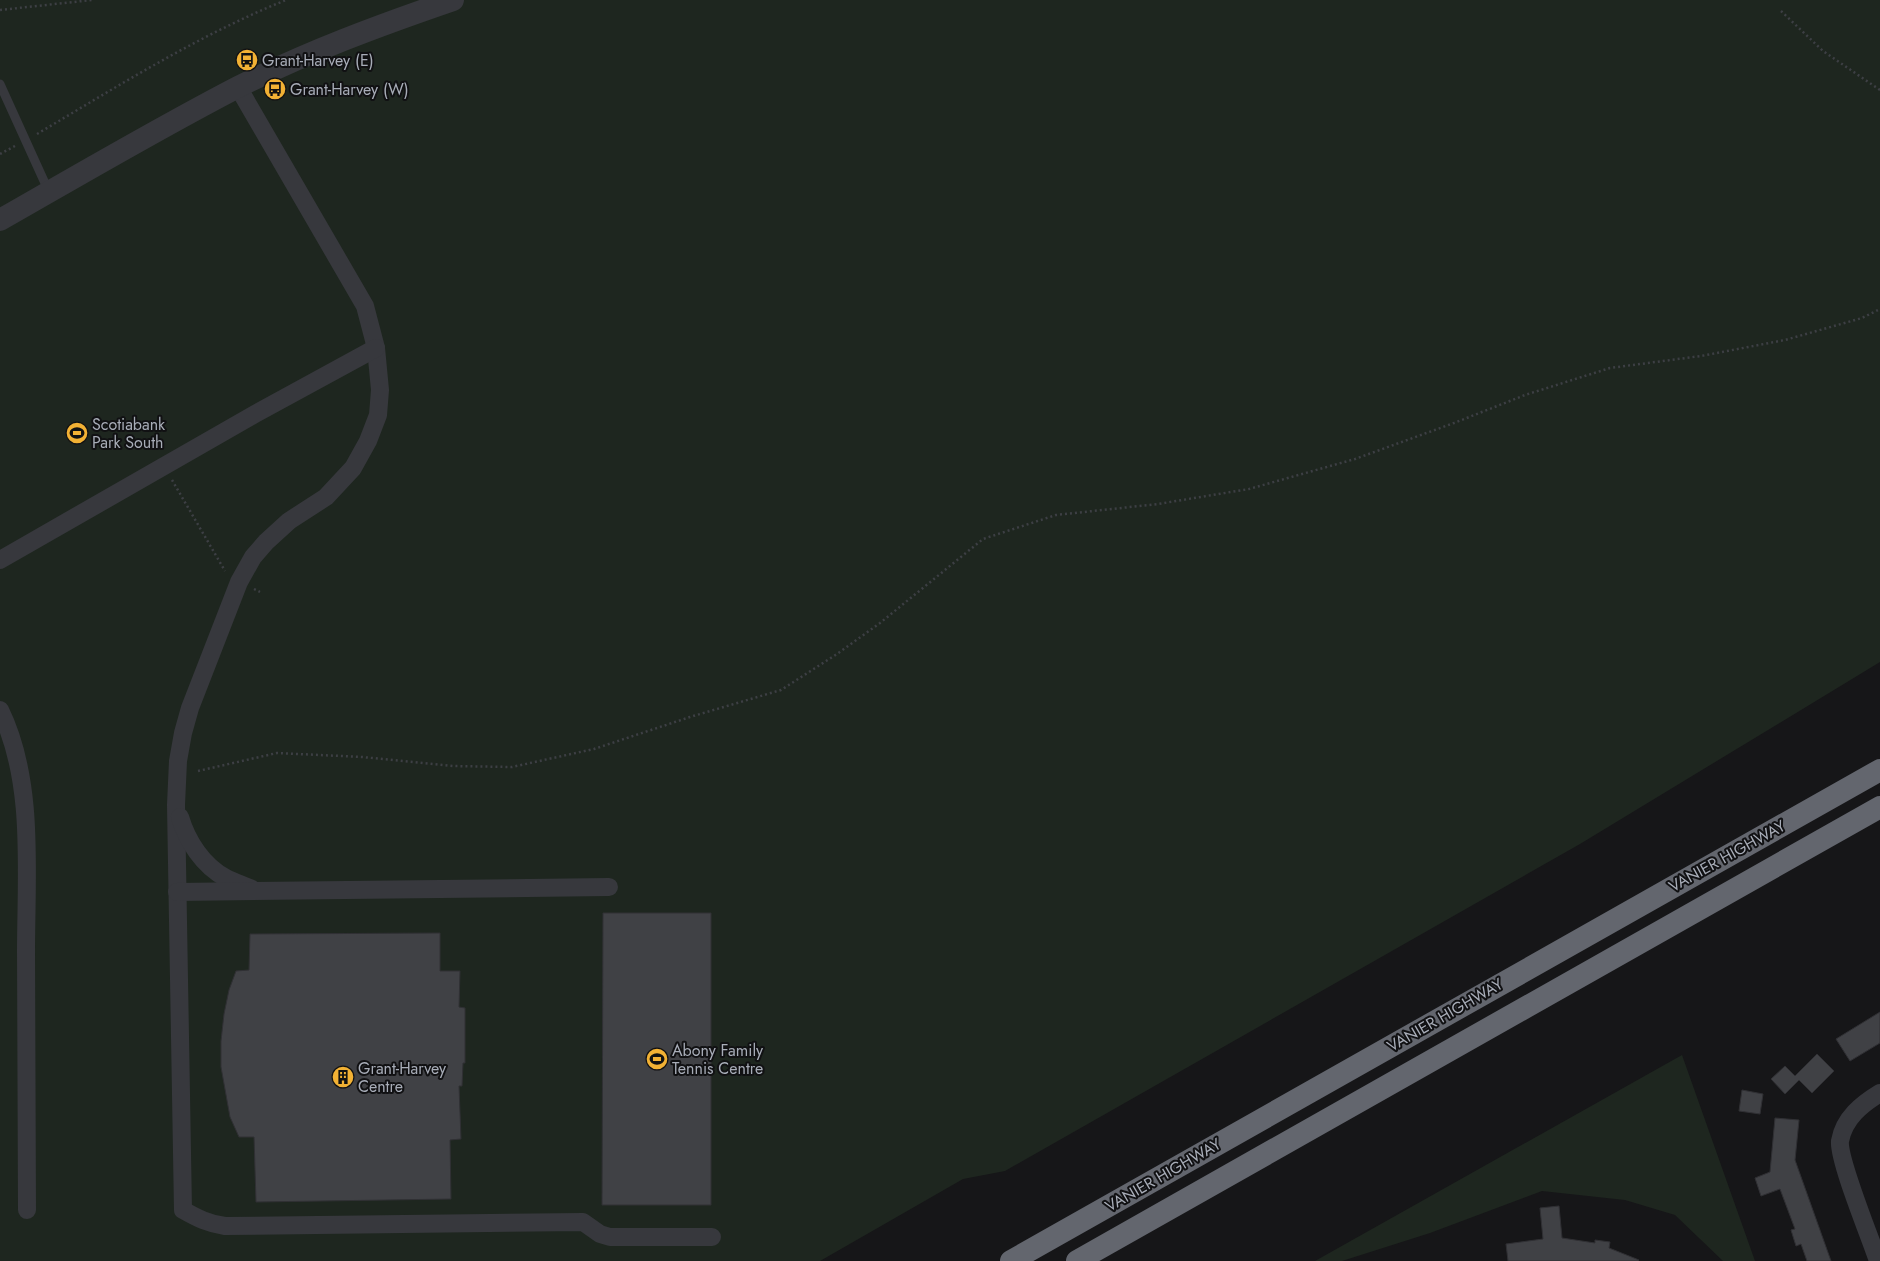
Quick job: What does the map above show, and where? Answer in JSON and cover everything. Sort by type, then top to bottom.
[{"type":"highway","name":"VANIER HIGHWAY","points":[[1011,1261],[1880,770]]},
{"type":"highway","name":"VANIER HIGHWAY","points":[[1077,1261],[1880,807]]},
{"type":"street","points":[[0,220],[107,158],[238,87],[352,36],[453,0]]},
{"type":"street","points":[[238,87],[365,306],[376,348],[380,390],[378,414],[368,441],[352,468],[326,498],[289,521],[266,542],[253,557],[239,582],[190,708],[183,733],[178,761],[176,805],[183,1210],[202,1221],[214,1225],[225,1226],[583,1222],[600,1234],[610,1237],[712,1237]]},
{"type":"street","points":[[0,560],[255,414],[376,348]]},
{"type":"street","points":[[0,710],[7,724],[21,774],[26,838],[27,1210]]},
{"type":"street","points":[[176,805],[183,827],[191,844],[206,862],[225,877],[258,892]]},
{"type":"street","points":[[178,892],[609,887]]},
{"type":"street","points":[[1878,1261],[1845,1167],[1840,1142],[1848,1120],[1863,1103],[1880,1093]]},
{"type":"lane","points":[[0,84],[49,192]]},
{"type":"path","points":[[0,10],[92,0]]},
{"type":"path","points":[[0,154],[126,81],[229,25],[286,0]]},
{"type":"path","points":[[1781,11],[1823,50],[1880,90]]},
{"type":"path","points":[[198,772],[278,753],[362,757],[453,766],[512,767],[594,749],[690,717],[781,690],[837,654],[880,623],[983,539],[1056,515],[1158,504],[1249,489],[1355,458],[1454,423],[1524,395],[1610,368],[1701,356],[1785,340],[1862,318],[1880,309]]},
{"type":"path","points":[[171,478],[227,575],[239,582]]},
{"type":"shaded area","points":[[0,0],[1880,0],[1880,662],[1580,844],[1005,1171],[963,1179],[820,1261],[0,1261]]},
{"type":"shaded area","points":[[1682,1055],[1755,1261],[1723,1261],[1675,1215],[1625,1200],[1542,1191],[1430,1233],[1342,1261],[1315,1261]]},
{"type":"building","name":"Abony Family Tennis Centre","points":[[603,913],[711,913],[711,1205],[602,1205]]},
{"type":"building","name":"Grant-Harvey Centre","points":[[440,933],[440,971],[460,971],[459,1007],[465,1008],[465,1063],[463,1063],[462,1086],[459,1086],[461,1139],[450,1140],[451,1199],[256,1202],[254,1137],[239,1137],[230,1117],[221,1067],[221,1041],[224,1014],[229,990],[236,971],[249,970],[250,934]]},
{"type":"building","points":[[1880,1012],[1880,1043],[1850,1061],[1836,1039]]},
{"type":"building","points":[[1817,1054],[1834,1071],[1812,1093],[1799,1080],[1785,1094],[1771,1079],[1785,1066],[1795,1076]]},
{"type":"building","points":[[1742,1090],[1763,1094],[1760,1114],[1739,1111]]},
{"type":"building","points":[[1775,1118],[1799,1120],[1795,1160],[1831,1261],[1807,1261],[1801,1244],[1796,1246],[1791,1230],[1795,1229],[1780,1189],[1761,1196],[1755,1178],[1770,1172]]},
{"type":"building","points":[[1559,1206],[1562,1238],[1595,1243],[1595,1240],[1610,1242],[1609,1248],[1639,1260],[1508,1261],[1506,1244],[1543,1239],[1540,1208]]},
{"type":"place","name":"Grant-Harvey (E)","points":[[247,60]]},
{"type":"place","name":"Grant-Harvey (W)","points":[[275,89]]},
{"type":"place","name":"Scotiabank Park South","points":[[77,433]]},
{"type":"place","name":"Abony Family Tennis Centre","points":[[657,1059]]},
{"type":"place","name":"Grant-Harvey Centre","points":[[343,1077]]}]
